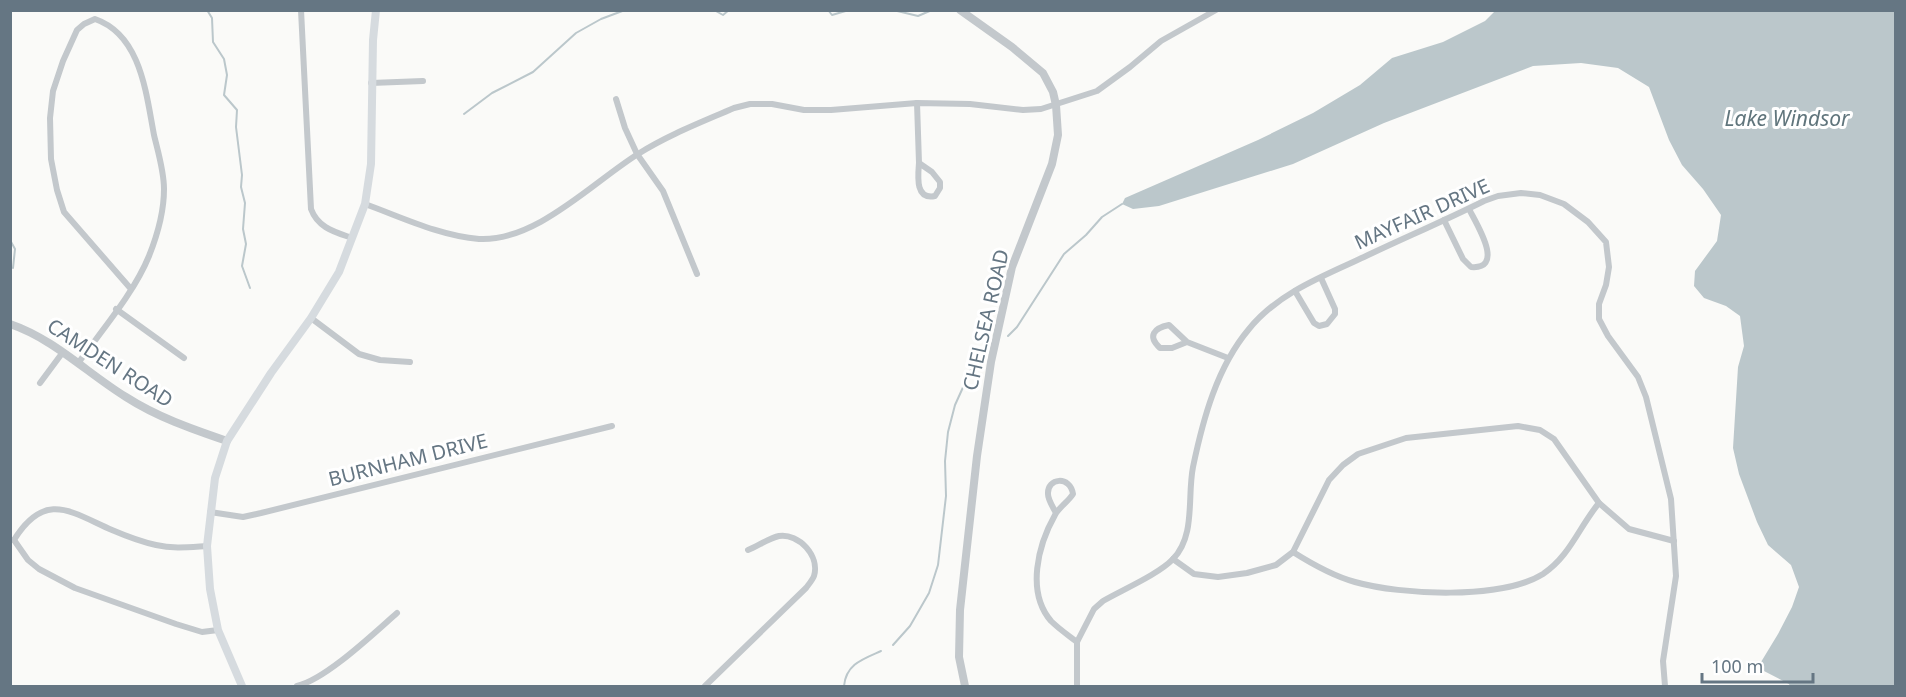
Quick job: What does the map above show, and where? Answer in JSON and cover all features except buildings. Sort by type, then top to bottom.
[{"type":"main road","points":[[242,687],[218,630],[210,589],[207,546],[215,478],[227,441],[268,377],[311,318],[339,272],[365,204],[371,164],[371,82],[376,10]]},
{"type":"street","points":[[95,19],[96,10]]},
{"type":"street","points":[[301,10],[311,209],[314,217],[329,230],[352,238]]},
{"type":"street","name":"CHELSEA ROAD","points":[[960,10],[1012,47],[1043,73],[1053,92],[1058,135],[1052,164],[1012,267],[1000,316],[984,409],[960,610],[959,657],[965,687]]},
{"type":"street","points":[[365,204],[450,234],[479,239],[510,235],[538,223],[637,154],[711,118],[750,104],[772,104],[817,111],[917,103],[970,104],[1023,110],[1041,109],[1097,91],[1161,41],[1216,10]]},
{"type":"street","points":[[79,362],[131,289],[150,255],[162,207],[164,188],[140,70],[126,42],[115,29],[95,19],[77,30],[53,91],[50,118],[51,159],[64,212],[131,289]]},
{"type":"street","points":[[371,82],[423,81]]},
{"type":"street","points":[[616,99],[625,128],[637,154],[663,191],[697,274]]},
{"type":"street","points":[[917,103],[918,183],[920,190],[926,196],[935,196],[940,188],[940,182],[932,172],[919,163]]},
{"type":"street","name":"MAYFAIR DRIVE","points":[[1173,559],[1185,540],[1193,470],[1211,398],[1228,358],[1247,330],[1263,312],[1295,291],[1469,208],[1498,196],[1521,193],[1540,195],[1564,204],[1588,222],[1606,242],[1609,267],[1606,285],[1599,304],[1599,319],[1608,336],[1638,377],[1646,397],[1671,499],[1674,541],[1676,576],[1663,661],[1665,687]]},
{"type":"street","points":[[1444,220],[1463,259],[1471,267],[1483,266],[1489,258],[1469,208]]},
{"type":"street","points":[[1295,291],[1314,323],[1319,326],[1327,324],[1335,314],[1335,309],[1321,278]]},
{"type":"street","points":[[116,309],[184,358]]},
{"type":"street","points":[[311,318],[359,354],[380,360],[410,362]]},
{"type":"street","name":"CAMDEN ROAD","points":[[10,324],[31,331],[79,362],[126,398],[170,421],[227,441]]},
{"type":"street","points":[[1187,342],[1172,348],[1160,348],[1153,338],[1160,327],[1169,325],[1187,342],[1228,358]]},
{"type":"street","points":[[40,383],[63,352]]},
{"type":"street","name":"BURNHAM DRIVE","points":[[210,512],[243,517],[612,426]]},
{"type":"street","points":[[1077,687],[1077,642],[1094,609],[1102,601],[1173,559],[1194,574],[1218,577],[1247,573],[1276,565],[1293,552],[1329,480],[1343,465],[1358,454],[1407,438],[1518,426],[1540,430],[1554,439],[1599,503],[1629,529],[1674,541]]},
{"type":"street","points":[[1056,513],[1048,495],[1049,488],[1055,482],[1062,480],[1072,488],[1073,494],[1056,513],[1040,549],[1037,571],[1039,598],[1051,621],[1077,642]]},
{"type":"street","points":[[1293,552],[1314,565],[1354,582],[1422,592],[1489,591],[1522,583],[1541,575],[1559,561],[1599,503]]},
{"type":"street","points":[[207,546],[178,548],[156,545],[113,530],[72,510],[55,509],[40,513],[23,525],[12,541],[39,569],[75,588],[202,632],[218,630]]},
{"type":"street","points":[[705,687],[806,588],[813,578],[814,567],[807,547],[795,537],[779,536],[748,550]]},
{"type":"street","points":[[297,687],[309,685],[397,614]]},
{"type":"water","name":"Lake Windsor","points":[[1495,11],[1895,11],[1895,686],[1790,686],[1762,670],[1761,662],[1792,607],[1799,587],[1791,565],[1768,545],[1757,522],[1739,474],[1733,448],[1738,367],[1744,346],[1740,316],[1726,306],[1704,298],[1694,286],[1695,271],[1717,241],[1721,215],[1682,165],[1669,140],[1649,87],[1618,68],[1581,63],[1533,66],[1384,123],[1293,164],[1159,206],[1133,209],[1122,204],[1125,198],[1258,140],[1313,113],[1360,85],[1392,58],[1443,42],[1485,21]]},
{"type":"waterway","points":[[207,10],[212,18],[213,42],[224,59],[227,75],[224,95],[237,110],[236,127],[242,175],[241,187],[245,203],[243,229],[246,244],[242,266],[250,288]]},
{"type":"waterway","points":[[464,114],[492,93],[533,72],[576,33],[601,19],[625,10]]},
{"type":"waterway","points":[[714,10],[723,15],[729,10]]},
{"type":"waterway","points":[[828,10],[832,15],[849,10]]},
{"type":"waterway","points":[[893,10],[918,16],[932,10]]},
{"type":"waterway","points":[[1008,336],[1017,327],[1064,254],[1102,217],[1122,204]]},
{"type":"waterway","points":[[10,240],[15,249],[13,268]]},
{"type":"waterway","points":[[893,645],[910,626],[929,593],[938,565],[946,496],[945,461],[948,432],[955,405],[979,352]]},
{"type":"waterway","points":[[844,686],[848,672],[856,663],[881,651]]}]
